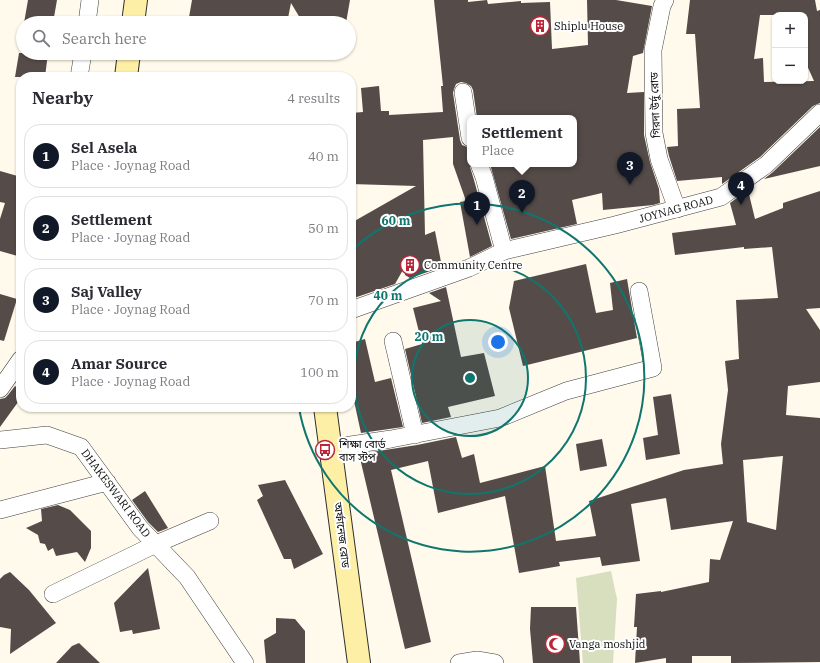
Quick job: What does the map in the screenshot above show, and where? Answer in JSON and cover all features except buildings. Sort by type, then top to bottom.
[{"type":"main road","points":[[134,16],[136,0]]},
{"type":"main road","points":[[127,72],[128,60]]},
{"type":"main road","name":"অর্ফানেজ রোড","points":[[327,412],[359,663]]},
{"type":"street","points":[[87,16],[90,0]]},
{"type":"street","name":"গিরদা উর্দু রোড","points":[[664,0],[654,50],[654,134],[659,158],[677,209]]},
{"type":"street","points":[[80,72],[82,60]]},
{"type":"street","points":[[463,92],[467,118]]},
{"type":"street","name":"JOYNAG ROAD","points":[[356,308],[469,268],[504,251],[721,198],[766,165],[820,112]]},
{"type":"street","points":[[480,167],[504,251]]},
{"type":"street","points":[[331,451],[344,446],[500,418],[566,391],[653,368],[640,291]]},
{"type":"street","points":[[393,341],[415,434]]},
{"type":"street","points":[[0,389],[16,367]]},
{"type":"street","name":"DHAKESWARI ROAD","points":[[0,440],[47,435],[81,447],[140,528],[187,577],[245,663]]},
{"type":"street","points":[[0,510],[107,482]]},
{"type":"street","points":[[53,594],[156,544],[210,521]]},
{"type":"street","points":[[459,663],[477,660],[496,663]]},
{"type":"green space","points":[[611,571],[617,599],[613,663],[583,663],[576,578]]},
{"type":"place","name":"Shiplu House","points":[[540,26]]},
{"type":"place","name":"Saj Valley","points":[[630,185]]},
{"type":"place","name":"Amar Source","points":[[741,205]]},
{"type":"place","name":"Settlement","points":[[522,213]]},
{"type":"place","name":"Sel Asela","points":[[477,225]]},
{"type":"place","name":"Community Centre","points":[[410,265]]},
{"type":"place","name":"শিক্ষা বোর্ড বাস স্টপ","points":[[325,450]]},
{"type":"place","name":"Vanga moshjid","points":[[555,644]]}]
